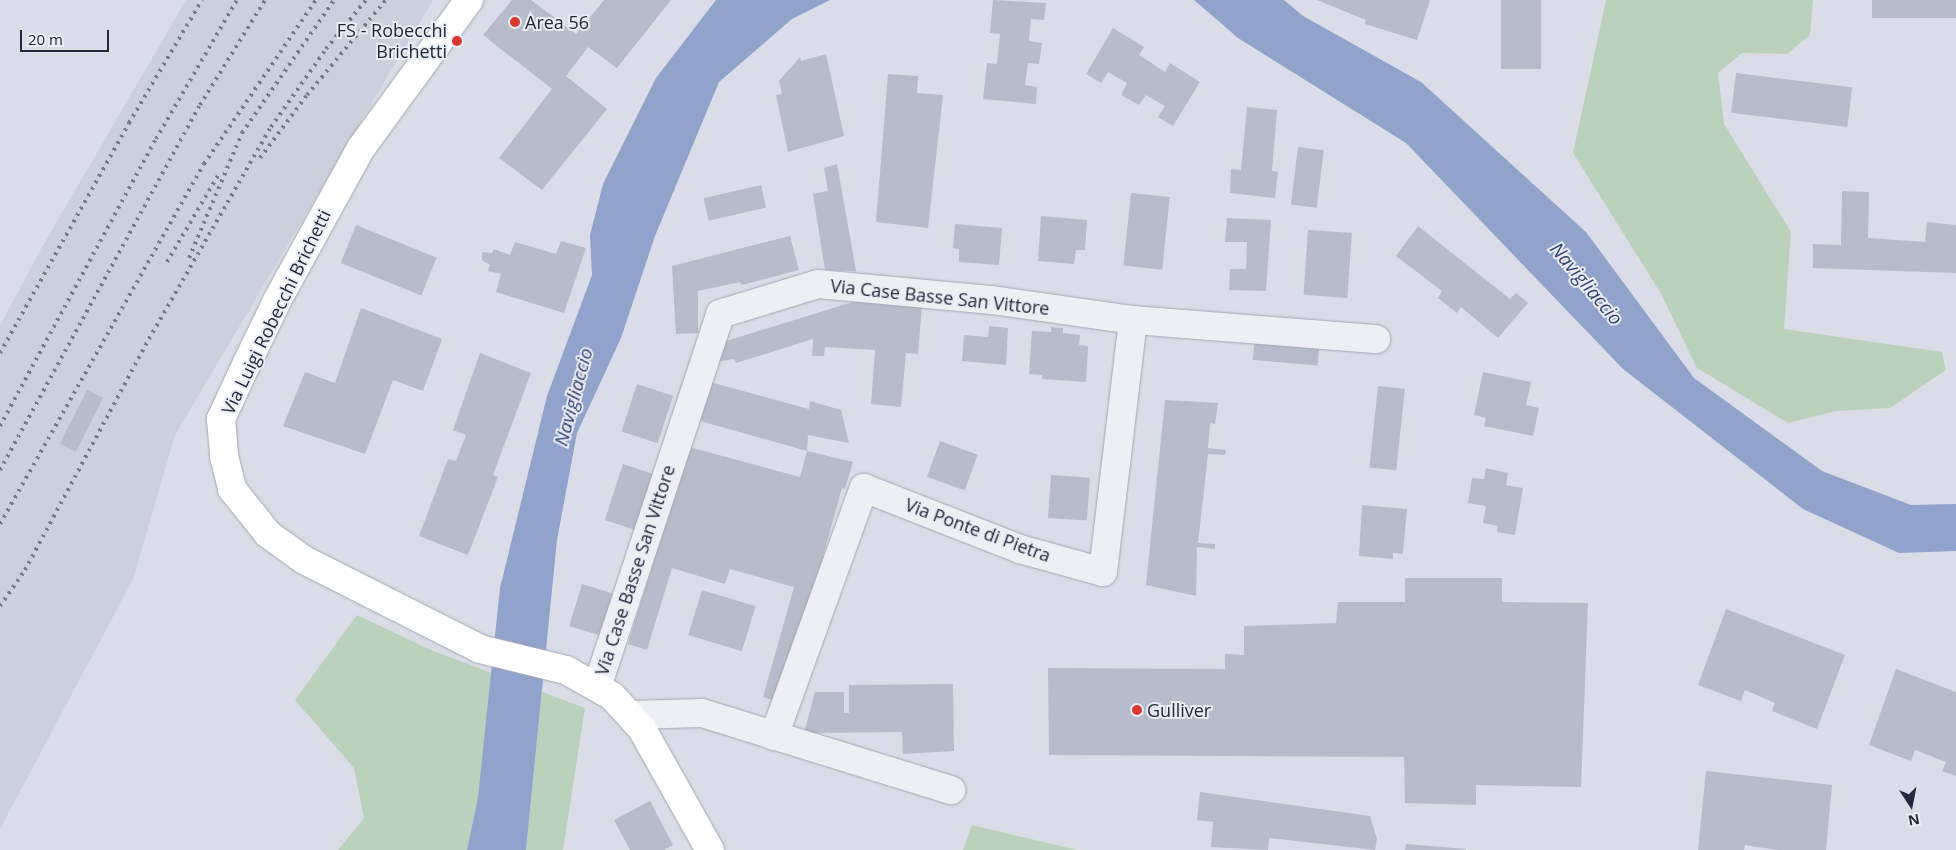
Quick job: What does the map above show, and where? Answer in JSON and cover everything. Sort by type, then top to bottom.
[{"type":"street","name":"Via Luigi Robecchi Brichetti","points":[[469,0],[361,148],[277,301],[221,419],[224,456],[232,490],[268,534],[304,560],[480,649],[566,670],[597,687],[631,714]]},
{"type":"street","name":"Via Case Basse San Vittore","points":[[597,687],[720,314],[818,284],[992,300],[1133,320],[1376,339]]},
{"type":"street","name":"Via Ponte di Pietra","points":[[774,736],[864,488],[1020,549],[1103,572],[1133,320]]},
{"type":"street","points":[[710,850],[631,714],[702,713],[951,790]]},
{"type":"shaded area","points":[[186,0],[433,0],[175,435],[133,579],[0,829],[0,326],[38,254]]},
{"type":"green space","points":[[1606,0],[1813,0],[1810,35],[1787,54],[1742,53],[1718,73],[1724,124],[1791,232],[1784,329],[1942,352],[1946,370],[1890,408],[1836,411],[1788,423],[1697,368],[1660,292],[1573,153]]},
{"type":"green space","points":[[357,615],[431,650],[492,673],[478,797],[467,850],[338,850],[364,818],[354,768],[295,700]]},
{"type":"green space","points":[[542,692],[585,708],[563,850],[526,850]]},
{"type":"green space","points":[[972,825],[1077,850],[963,850]]},
{"type":"water","name":"Navigliaccio","points":[[716,0],[830,0],[792,19],[719,82],[655,236],[621,338],[577,433],[557,540],[526,850],[467,850],[478,797],[500,588],[547,396],[592,275],[590,235],[603,184],[656,78]]},
{"type":"water","name":"Navigliaccio","points":[[1194,0],[1284,0],[1303,16],[1421,82],[1586,232],[1694,378],[1822,471],[1911,505],[1956,504],[1956,551],[1899,553],[1803,509],[1623,369],[1406,143],[1238,38]]},
{"type":"building","points":[[512,0],[531,0],[576,34],[604,0],[671,0],[617,68],[588,47],[566,76],[607,109],[542,190],[499,158],[552,89],[483,35]]},
{"type":"building","points":[[993,0],[1046,3],[1044,20],[1031,19],[1029,41],[1042,43],[1039,64],[1028,63],[1025,85],[1037,87],[1036,104],[983,99],[987,63],[997,64],[1000,34],[990,33]]},
{"type":"building","points":[[1317,0],[1430,0],[1417,40],[1365,24],[1366,20]]},
{"type":"building","points":[[1501,0],[1541,0],[1541,69],[1501,69]]},
{"type":"building","points":[[1872,0],[1956,0],[1956,18],[1872,18]]},
{"type":"building","points":[[1113,28],[1144,47],[1139,55],[1165,72],[1170,63],[1200,82],[1173,126],[1158,117],[1165,106],[1146,95],[1139,105],[1121,95],[1127,83],[1108,72],[1101,83],[1086,74]]},
{"type":"building","points":[[826,54],[844,136],[788,152],[776,95],[782,94],[779,81],[800,57],[801,61]]},
{"type":"building","points":[[1736,73],[1852,87],[1847,127],[1731,113]]},
{"type":"building","points":[[888,74],[918,76],[917,93],[943,95],[928,228],[876,222]]},
{"type":"building","points":[[1247,107],[1277,110],[1272,171],[1278,172],[1275,198],[1230,193],[1231,169],[1241,170]]},
{"type":"building","points":[[1298,147],[1324,150],[1317,208],[1291,205]]},
{"type":"building","points":[[837,164],[856,271],[825,270],[813,194],[828,191],[824,168]]},
{"type":"building","points":[[761,185],[766,207],[709,221],[704,198]]},
{"type":"building","points":[[1842,191],[1869,192],[1868,238],[1925,242],[1927,222],[1956,225],[1956,273],[1813,268],[1813,244],[1841,245]]},
{"type":"building","points":[[1131,193],[1170,197],[1162,270],[1123,266]]},
{"type":"building","points":[[1041,216],[1087,220],[1085,250],[1076,250],[1074,264],[1038,261]]},
{"type":"building","points":[[1227,218],[1271,220],[1266,291],[1229,290],[1230,269],[1246,269],[1247,242],[1225,242]]},
{"type":"building","points":[[955,224],[1002,228],[999,265],[959,262],[959,249],[953,248]]},
{"type":"building","points":[[356,225],[437,258],[421,296],[341,263]]},
{"type":"building","points":[[1418,226],[1510,299],[1516,293],[1528,303],[1498,338],[1461,307],[1457,313],[1438,298],[1442,291],[1396,256]]},
{"type":"building","points":[[1308,230],[1352,233],[1347,298],[1303,295]]},
{"type":"building","points":[[790,236],[799,270],[742,285],[740,282],[698,291],[698,333],[676,334],[672,266]]},
{"type":"building","points":[[561,241],[586,248],[564,313],[496,292],[501,274],[488,271],[490,265],[482,260],[482,252],[492,253],[494,249],[510,255],[515,242],[556,254]]},
{"type":"building","points":[[859,300],[922,306],[918,354],[906,353],[901,407],[871,404],[875,350],[825,347],[824,356],[812,356],[813,339],[736,363],[734,359],[716,362],[723,342]]},
{"type":"building","points":[[361,308],[442,339],[423,391],[393,380],[365,454],[283,426],[305,372],[335,383]]},
{"type":"building","points":[[989,326],[1008,328],[1006,365],[962,361],[964,335],[988,337]]},
{"type":"building","points":[[1051,327],[1063,328],[1063,333],[1080,335],[1079,345],[1088,346],[1086,382],[1042,379],[1042,375],[1029,374],[1032,331],[1051,332]]},
{"type":"building","points":[[1255,335],[1320,341],[1318,366],[1253,360]]},
{"type":"building","points":[[480,353],[531,373],[493,475],[498,477],[468,555],[419,536],[448,459],[456,461],[466,435],[453,430]]},
{"type":"building","points":[[1483,372],[1531,382],[1526,405],[1539,408],[1533,436],[1484,426],[1486,418],[1474,415]]},
{"type":"building","points":[[710,382],[809,409],[810,401],[841,410],[849,443],[808,435],[807,451],[697,420]]},
{"type":"building","points":[[637,384],[673,396],[658,443],[622,432]]},
{"type":"building","points":[[1378,386],[1405,389],[1396,470],[1369,468]]},
{"type":"building","points":[[87,390],[103,398],[76,452],[60,443]]},
{"type":"building","points":[[1165,400],[1218,403],[1215,424],[1210,423],[1208,448],[1226,450],[1225,455],[1208,454],[1198,543],[1215,544],[1215,549],[1197,547],[1196,596],[1146,585]]},
{"type":"building","points":[[940,441],[978,455],[965,490],[927,477]]},
{"type":"building","points":[[689,447],[800,477],[807,451],[853,462],[845,489],[842,488],[782,703],[763,697],[794,587],[730,569],[725,584],[672,568],[647,650],[628,644]]},
{"type":"building","points":[[623,464],[653,474],[635,530],[605,520]]},
{"type":"building","points":[[1486,468],[1508,473],[1506,485],[1523,488],[1515,535],[1497,532],[1498,526],[1483,523],[1486,506],[1468,503],[1472,478],[1484,479]]},
{"type":"building","points":[[1051,475],[1090,478],[1087,521],[1048,518]]},
{"type":"building","points":[[1362,505],[1407,509],[1403,554],[1393,553],[1393,559],[1359,556]]},
{"type":"building","points":[[1405,578],[1502,578],[1502,602],[1588,603],[1581,787],[1476,785],[1476,805],[1405,803],[1404,757],[1049,755],[1048,668],[1225,669],[1225,654],[1244,655],[1244,626],[1336,623],[1338,602],[1405,602]]},
{"type":"building","points":[[582,584],[615,594],[602,636],[569,626]]},
{"type":"building","points":[[702,590],[756,606],[742,651],[688,635]]},
{"type":"building","points":[[1726,609],[1845,655],[1817,729],[1772,711],[1775,703],[1745,690],[1741,701],[1698,685]]},
{"type":"building","points":[[1896,669],[1956,692],[1956,776],[1942,771],[1946,762],[1915,750],[1911,761],[1869,745]]},
{"type":"building","points":[[953,684],[954,751],[903,754],[902,732],[804,733],[815,692],[844,692],[844,713],[849,713],[849,685]]},
{"type":"building","points":[[1706,771],[1832,785],[1826,850],[1777,850],[1745,845],[1744,850],[1698,850]]},
{"type":"building","points":[[1200,792],[1370,816],[1377,839],[1375,850],[1269,838],[1268,850],[1211,847],[1213,822],[1197,820]]},
{"type":"building","points":[[650,801],[673,845],[664,850],[630,850],[614,820]]},
{"type":"building","points":[[1406,844],[1466,849],[1466,850],[1405,850]]},
{"type":"railway","points":[[0,353],[129,123],[202,0]]},
{"type":"railway","points":[[0,426],[156,139],[237,0]]},
{"type":"railway","points":[[0,470],[200,105],[265,0]]},
{"type":"railway","points":[[0,524],[204,164],[316,0]]},
{"type":"railway","points":[[189,258],[242,133],[334,0]]},
{"type":"railway","points":[[0,606],[25,570],[149,339],[271,127],[326,49],[366,0]]},
{"type":"railway","points":[[260,158],[307,95],[386,0]]},
{"type":"railway","points":[[167,262],[220,172]]},
{"type":"place","name":"Area 56","points":[[515,22]]},
{"type":"place","name":"FS - Robecchi Brichetti","points":[[457,41]]},
{"type":"place","name":"Gulliver","points":[[1137,710]]}]
